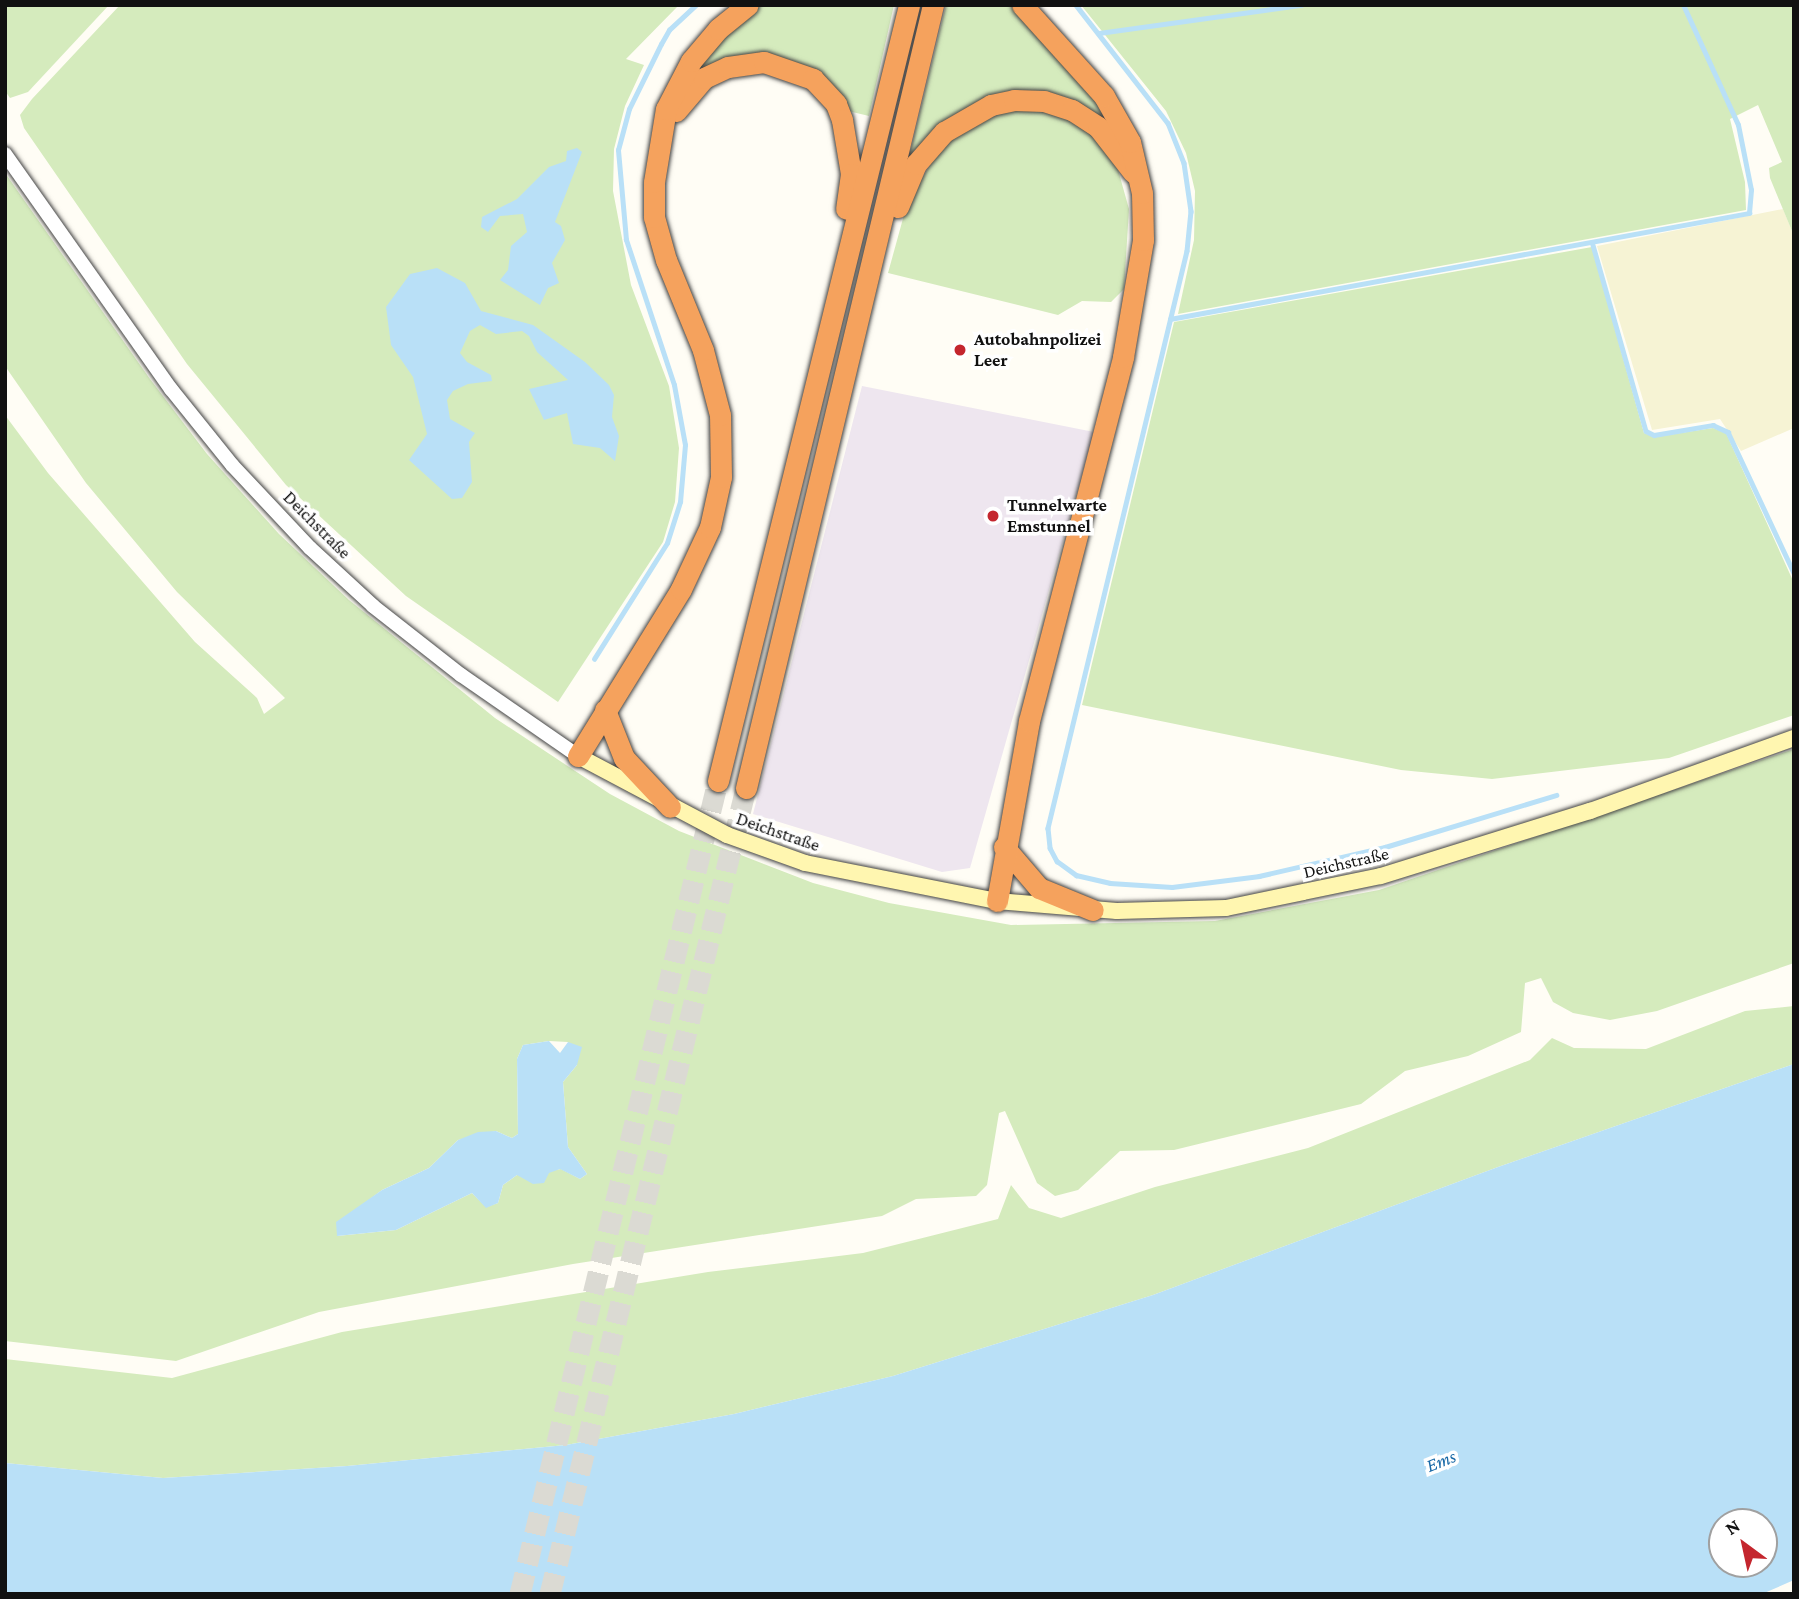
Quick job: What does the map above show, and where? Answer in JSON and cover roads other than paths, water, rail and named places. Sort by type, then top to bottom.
[{"type":"highway","points":[[578,756],[697,560],[721,477],[723,445],[713,381],[654,217],[666,109],[691,61],[718,29],[748,5]]},
{"type":"highway","points":[[718,781],[909,5]]},
{"type":"highway","points":[[746,788],[933,5]]},
{"type":"highway","points":[[997,901],[1004,847],[1029,722],[1123,357],[1143,240],[1142,193],[1130,142],[1104,96],[1022,5]]},
{"type":"highway","points":[[660,144],[677,108],[715,71],[764,62],[797,71],[819,85],[842,120],[852,174],[830,282],[835,308]]},
{"type":"highway","points":[[878,237],[897,209],[916,164],[944,132],[991,106],[1014,100],[1062,107],[1098,127],[1121,152],[1142,193]]},
{"type":"highway","points":[[605,710],[624,758],[670,807]]},
{"type":"highway","points":[[1004,847],[1040,888],[1093,910]]},
{"type":"main road","name":"Deichstraße","points":[[578,756],[727,835],[805,863],[997,901],[1093,910],[1226,908],[1381,876],[1590,811],[1794,738]]},
{"type":"street","name":"Deichstraße","points":[[5,154],[171,389],[302,539],[373,606],[461,675],[578,756]]},
{"type":"water","points":[[577,148],[582,152],[555,222],[561,226],[565,240],[552,263],[559,283],[548,288],[540,305],[500,280],[508,270],[511,246],[527,232],[523,214],[500,216],[488,232],[481,227],[482,217],[517,199],[549,167],[566,161],[567,151]]},
{"type":"water","points":[[437,268],[465,283],[481,311],[533,325],[585,362],[609,385],[614,395],[612,417],[619,436],[615,461],[600,448],[573,444],[567,413],[544,420],[529,389],[568,380],[537,352],[529,336],[522,331],[496,334],[480,325],[470,331],[460,353],[467,362],[491,375],[492,381],[468,384],[453,391],[447,400],[450,419],[475,433],[469,442],[472,482],[462,498],[452,499],[409,460],[427,434],[413,377],[391,345],[386,307],[410,274]]},
{"type":"water","points":[[549,1041],[560,1053],[568,1042],[582,1047],[577,1065],[563,1082],[568,1147],[587,1174],[580,1179],[560,1169],[549,1173],[544,1183],[533,1184],[517,1175],[503,1185],[498,1203],[486,1208],[472,1193],[396,1230],[337,1236],[336,1222],[382,1190],[429,1168],[458,1140],[478,1132],[496,1131],[512,1138],[518,1134],[517,1059],[523,1045]]},
{"type":"water","name":"Ems","points":[[1794,1064],[1794,1580],[1762,1594],[5,1594],[5,1463],[163,1478],[347,1466],[566,1445],[734,1414],[893,1376],[1153,1295],[1498,1167]]},
{"type":"waterway","points":[[594,659],[667,543],[680,502],[685,445],[674,385],[626,240],[618,150],[629,109],[661,44],[669,30],[696,5]]},
{"type":"waterway","points":[[1076,5],[1168,123],[1184,163],[1191,211],[1187,251],[1048,828],[1050,848],[1057,861],[1076,875],[1110,883],[1172,887],[1259,876],[1385,847],[1556,795]]},
{"type":"waterway","points":[[1099,33],[1301,5]]},
{"type":"waterway","points":[[1170,319],[1749,213],[1751,190],[1738,125],[1683,5]]},
{"type":"waterway","points":[[1593,245],[1646,431],[1654,435],[1713,425],[1728,432],[1794,573]]},
{"type":"tunnel","points":[[520,1594],[718,781]]},
{"type":"tunnel","points":[[550,1594],[746,788]]},
{"type":"place","name":"Autobahnpolizei Leer","points":[[960,350]]},
{"type":"place","name":"Tunnelwarte Emstunnel","points":[[993,516]]}]
